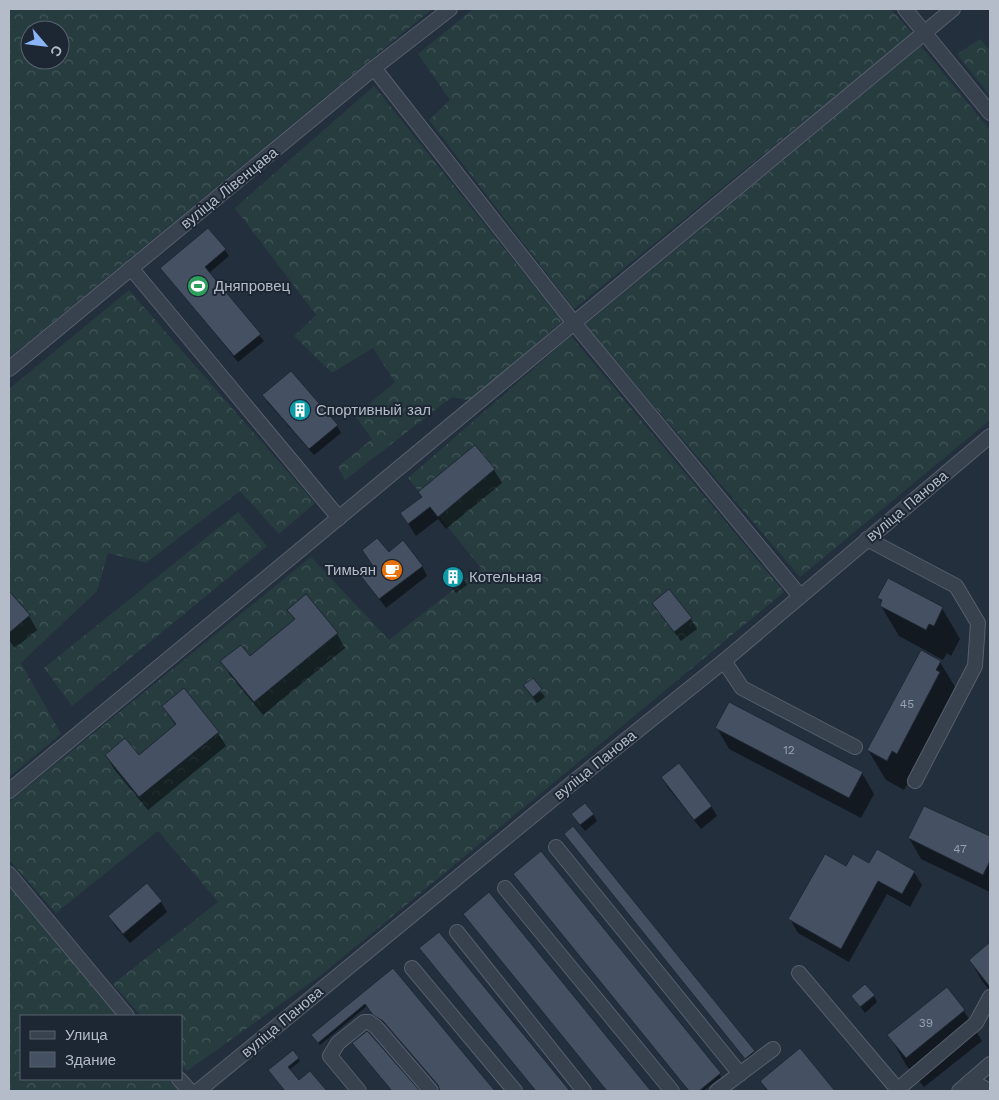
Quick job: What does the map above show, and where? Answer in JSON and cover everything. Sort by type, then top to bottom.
[{"type":"street","name":"вуліца Лівенцава","points":[[9,369],[374,68],[450,9]]},
{"type":"street","points":[[905,9],[990,113]]},
{"type":"street","points":[[9,791],[954,9]]},
{"type":"street","points":[[374,68],[574,323],[800,596]]},
{"type":"street","points":[[131,268],[339,518]]},
{"type":"street","name":"вуліца Панова","points":[[198,1091],[576,780],[724,661],[990,436]]},
{"type":"street","points":[[867,540],[956,586],[984,631],[975,666],[914,781]]},
{"type":"street","points":[[724,661],[742,688],[855,747]]},
{"type":"street","points":[[556,847],[740,1074]]},
{"type":"street","points":[[9,874],[126,1015]]},
{"type":"street","points":[[504,888],[672,1091]]},
{"type":"street","points":[[457,932],[584,1091]]},
{"type":"street","points":[[412,968],[515,1091]]},
{"type":"street","points":[[799,973],[898,1090],[976,1022],[990,997]]},
{"type":"street","points":[[359,1091],[330,1056],[338,1043],[364,1022],[369,1022],[376,1027],[431,1091]]},
{"type":"street","points":[[717,1091],[772,1049]]},
{"type":"street","points":[[959,1091],[990,1064]]},
{"type":"street","points":[[180,1080],[190,1091]]},
{"type":"street","points":[[970,1081],[990,1091]]},
{"type":"green space","points":[[9,9],[432,9],[9,358]]},
{"type":"green space","points":[[473,9],[891,9],[912,33],[574,309],[429,120],[450,100],[418,54]]},
{"type":"green space","points":[[980,39],[990,50],[990,96],[957,54]]},
{"type":"green space","points":[[921,46],[990,130],[990,420],[800,577],[585,325]]},
{"type":"green space","points":[[374,86],[562,321],[472,401],[452,397],[345,480],[338,467],[372,439],[355,416],[395,382],[373,348],[332,373],[294,336],[316,315],[235,208]]},
{"type":"green space","points":[[129,290],[315,503],[279,534],[240,491],[146,563],[108,553],[97,591],[21,663],[61,734],[9,777],[9,389]]},
{"type":"green space","points":[[571,336],[784,592],[320,976],[187,1071],[182,1065],[182,1015],[140,1015],[113,984],[218,902],[158,831],[56,913],[9,860],[9,802],[311,557],[389,640],[481,568],[408,478]]},
{"type":"green space","points":[[238,512],[267,546],[72,706],[44,668]]},
{"type":"green space","points":[[9,885],[116,1015],[20,1015],[20,1080],[170,1080],[179,1091],[9,1091]]},
{"type":"building","points":[[208,228],[226,249],[205,267],[261,334],[234,356],[160,268]]},
{"type":"building","name":"Спортивный зал","points":[[291,371],[338,425],[309,449],[262,395]]},
{"type":"building","points":[[475,445],[495,469],[438,517],[430,507],[408,524],[400,513],[422,497],[418,492]]},
{"type":"building","name":"Тимьян","points":[[377,538],[389,552],[403,540],[423,566],[379,599],[360,575],[373,566],[362,550]]},
{"type":"building","name":"Котельная","points":[[454,566],[464,578],[452,588],[442,576]]},
{"type":"building","points":[[888,578],[943,607],[934,626],[929,624],[926,630],[880,606],[882,600],[877,598]]},
{"type":"building","points":[[669,589],[692,618],[674,632],[652,603]]},
{"type":"building","points":[[9,591],[30,615],[9,633]]},
{"type":"building","points":[[306,594],[338,633],[254,702],[220,661],[241,645],[250,656],[295,619],[287,610]]},
{"type":"building","points":[[921,650],[941,661],[936,670],[940,672],[897,754],[892,751],[887,761],[867,750]]},
{"type":"building","points":[[533,678],[542,689],[533,697],[523,685]]},
{"type":"building","points":[[184,688],[219,732],[139,797],[105,755],[125,738],[139,755],[176,724],[162,706]]},
{"type":"building","points":[[729,702],[863,772],[849,798],[715,728]]},
{"type":"building","points":[[679,763],[712,806],[694,820],[661,777]]},
{"type":"building","points":[[585,803],[594,814],[580,825],[571,814]]},
{"type":"building","points":[[924,806],[990,836],[990,861],[983,875],[908,838]]},
{"type":"building","points":[[573,826],[755,1051],[745,1059],[564,834]]},
{"type":"building","points":[[877,849],[915,871],[902,894],[878,881],[841,949],[788,919],[825,854],[846,866],[853,854],[869,863]]},
{"type":"building","points":[[541,851],[721,1073],[699,1091],[689,1091],[513,874]]},
{"type":"building","points":[[147,883],[162,901],[123,934],[108,916]]},
{"type":"building","points":[[489,892],[651,1091],[607,1091],[463,914]]},
{"type":"building","points":[[439,932],[570,1091],[536,1091],[419,948]]},
{"type":"building","points":[[990,942],[990,987],[969,960]]},
{"type":"building","points":[[393,968],[495,1091],[440,1091],[438,1085],[383,1021],[373,1015],[365,1004],[318,1043],[311,1035]]},
{"type":"building","points":[[865,984],[875,995],[860,1007],[851,996]]},
{"type":"building","points":[[947,987],[965,1010],[906,1058],[887,1035]]},
{"type":"building","points":[[367,1031],[420,1091],[392,1091],[352,1043]]},
{"type":"building","points":[[800,1048],[835,1091],[768,1091],[760,1081]]},
{"type":"building","points":[[293,1050],[299,1058],[288,1067],[299,1080],[310,1071],[327,1091],[285,1091],[268,1070]]},
{"type":"place","name":"Дняпровец","points":[[198,286]]},
{"type":"place","name":"Спортивный зал","points":[[300,410]]},
{"type":"place","name":"Тимьян","points":[[392,570]]},
{"type":"place","name":"Котельная","points":[[453,577]]}]
